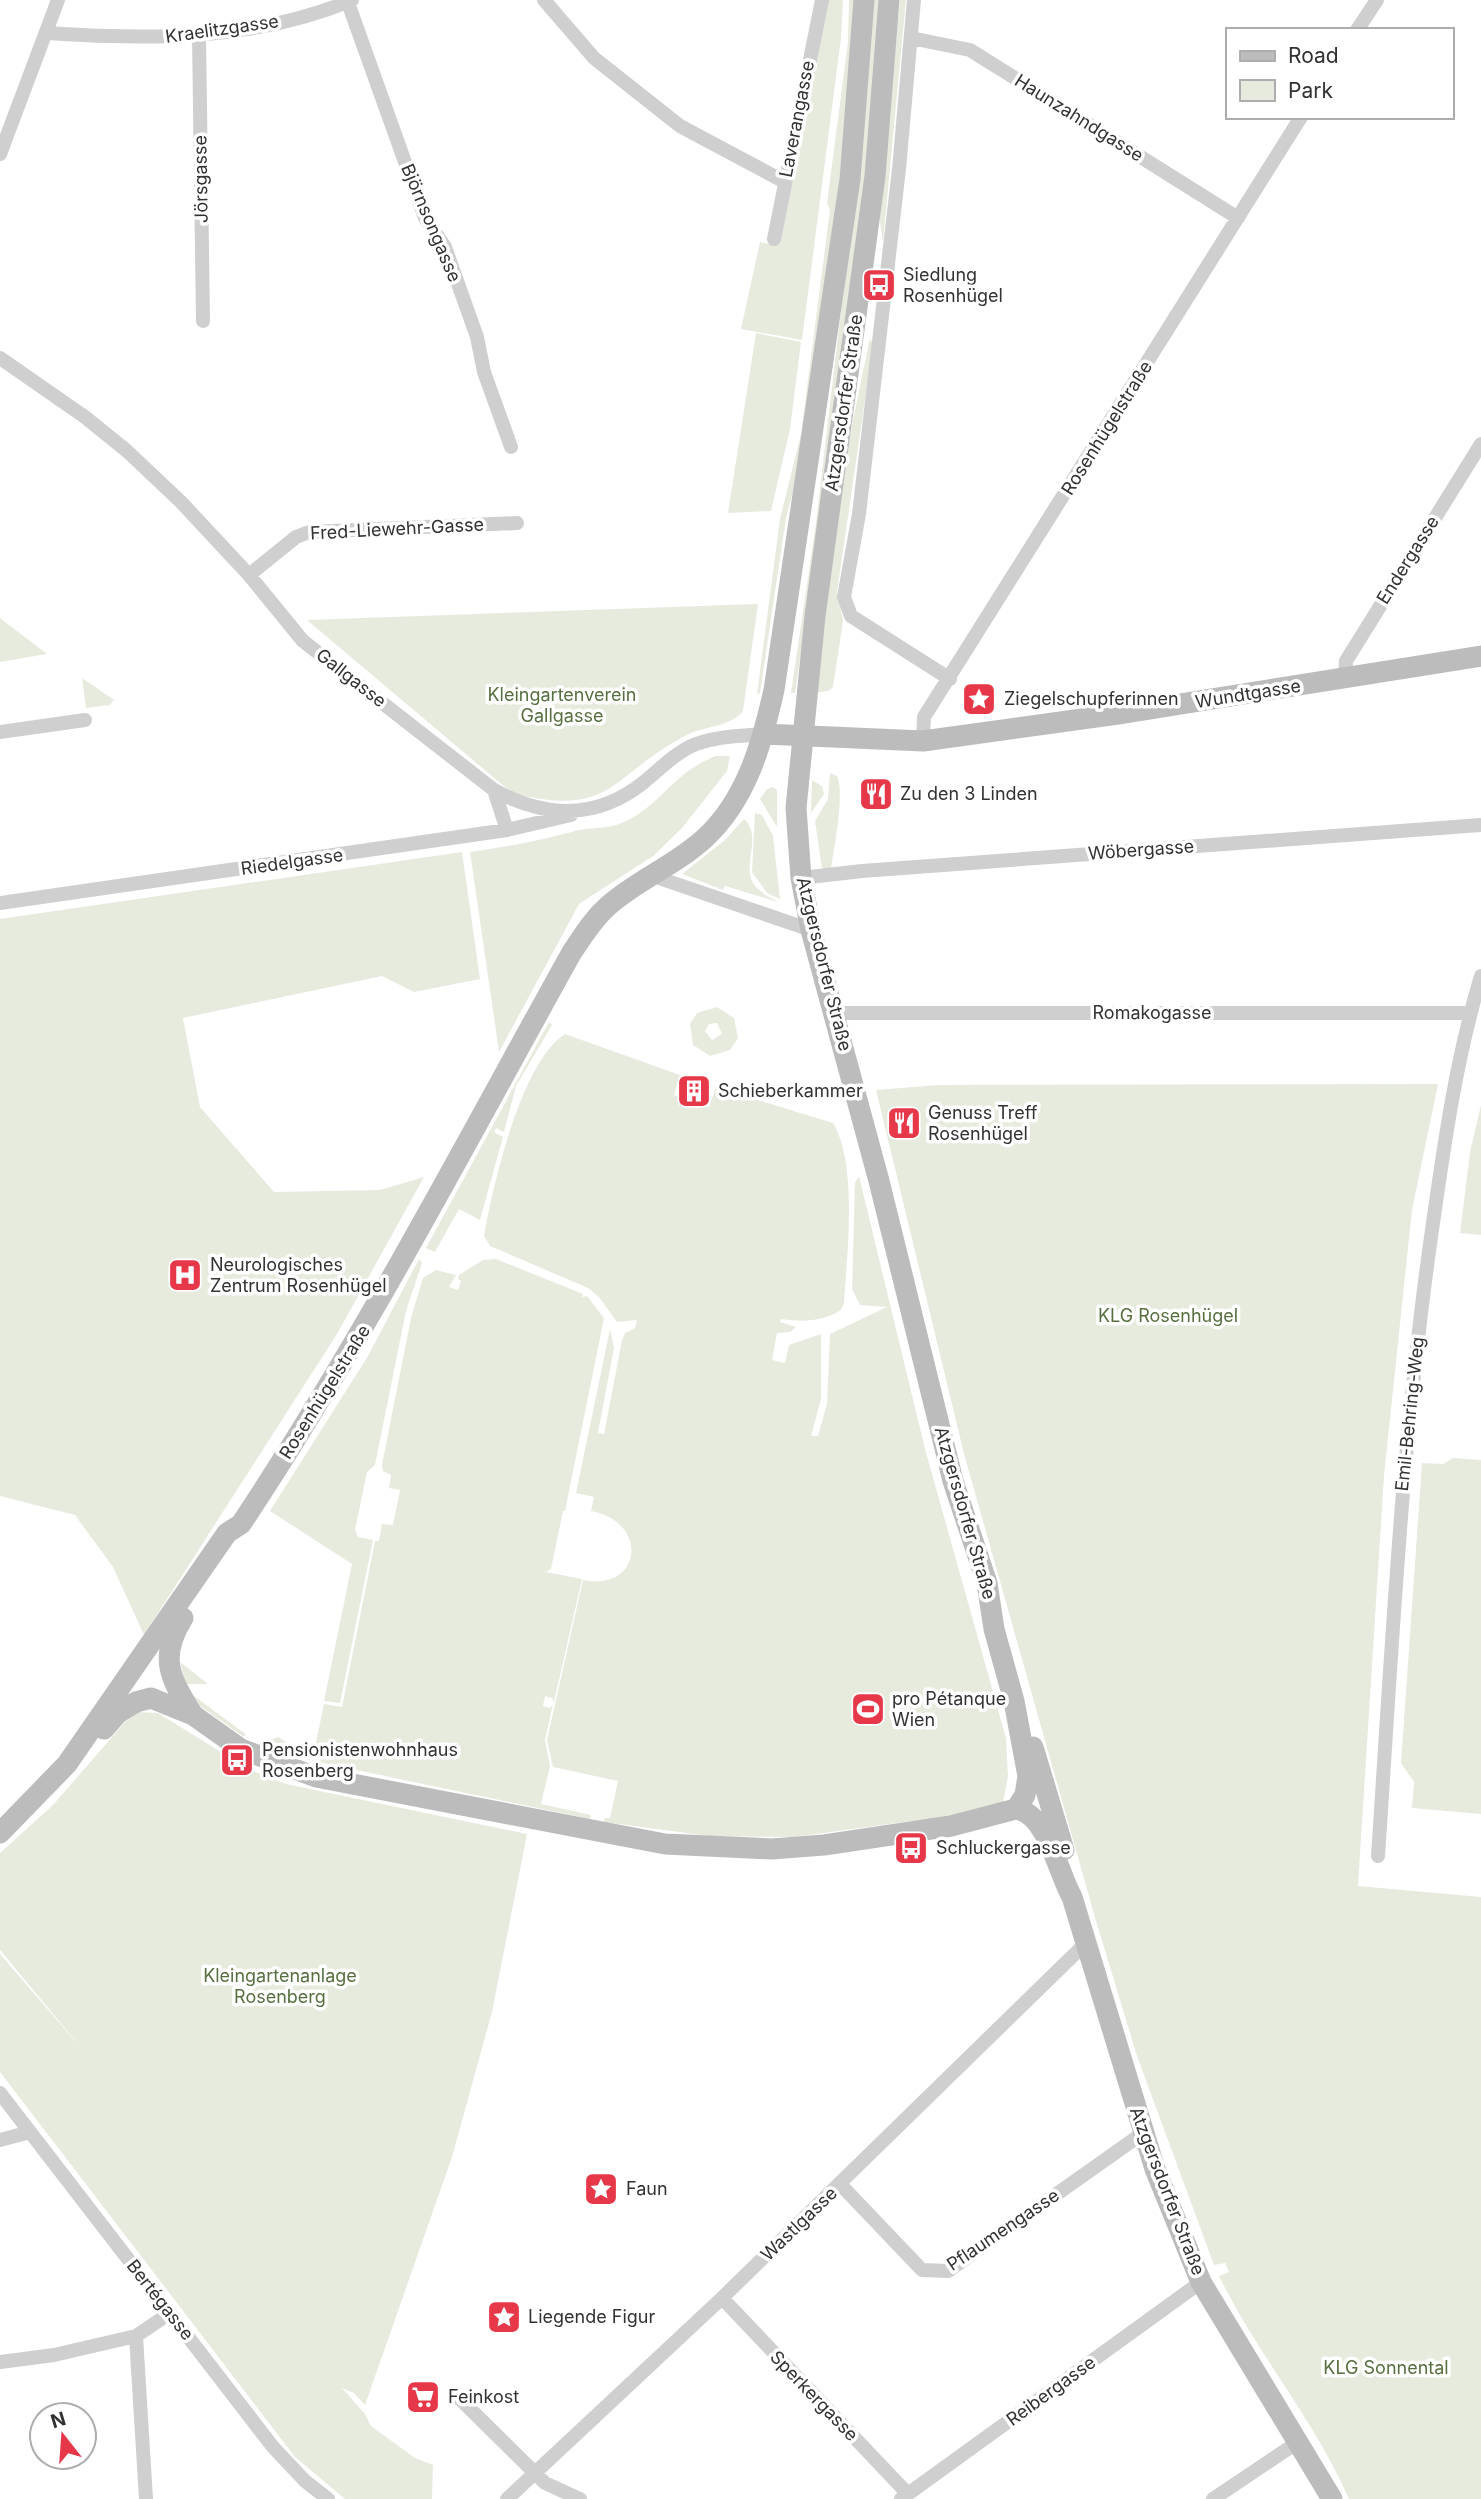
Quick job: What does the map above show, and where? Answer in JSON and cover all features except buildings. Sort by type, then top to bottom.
[{"type":"main road","name":"Atzgersdorfer Straße","points":[[764,734],[776,676],[850,179],[864,0]]},
{"type":"main road","name":"Atzgersdorfer Straße","points":[[889,0],[874,176],[815,616],[802,735],[796,807],[801,878],[811,930],[835,1013],[953,1481],[987,1583],[994,1629],[1014,1702],[1028,1776],[1025,1795],[1016,1809],[1025,1811],[1043,1830],[1060,1876],[1072,1897]]},
{"type":"main road","name":"Wundtgasse","points":[[764,734],[923,741],[1345,679],[1481,656]]},
{"type":"main road","name":"Rosenhügelstraße","points":[[0,1833],[67,1763],[227,1533],[241,1524],[357,1342],[572,953],[609,905],[705,838],[740,793],[764,734]]},
{"type":"main road","points":[[193,1715],[169,1672],[168,1653],[171,1638],[236,1537],[241,1524]]},
{"type":"main road","points":[[67,1763],[118,1713],[136,1702],[151,1698],[193,1715],[241,1749],[316,1777],[665,1844],[772,1849],[824,1845],[951,1826],[1016,1809]]},
{"type":"main road","name":"Atzgersdorfer Straße","points":[[1014,1702],[1024,1718],[1049,1795],[1070,1873],[1072,1897],[1143,2133],[1201,2282],[1332,2499]]},
{"type":"street","points":[[0,154],[58,0]]},
{"type":"street","points":[[544,0],[594,58],[680,126],[785,182]]},
{"type":"street","name":"Laverangasse","points":[[774,239],[822,0]]},
{"type":"street","name":"Atzgersdorfer Straße","points":[[914,0],[859,514],[844,597],[851,616],[950,679]]},
{"type":"street","points":[[1358,28],[1377,0]]},
{"type":"street","name":"Kraelitzgasse","points":[[47,33],[139,39],[199,36],[278,23],[349,1]]},
{"type":"street","name":"Björnsongasse","points":[[349,1],[425,218],[445,247],[477,337],[484,373],[511,447]]},
{"type":"street","name":"Jörsgasse","points":[[199,36],[203,321]]},
{"type":"street","name":"Haunzahndgasse","points":[[911,38],[970,50],[1238,218]]},
{"type":"street","name":"Rosenhügelstraße","points":[[923,741],[924,717],[1300,119]]},
{"type":"street","name":"Gallgasse","points":[[0,358],[85,417],[181,502],[249,575],[303,641],[494,790],[534,807],[582,812],[622,798],[693,745],[727,737],[764,734]]},
{"type":"street","name":"Endergasse","points":[[1345,679],[1346,661],[1481,444]]},
{"type":"street","name":"Fred-Liewehr-Gasse","points":[[249,575],[296,537],[309,532],[517,523]]},
{"type":"street","points":[[0,732],[85,720]]},
{"type":"street","points":[[494,790],[507,830]]},
{"type":"street","name":"Riedelgasse","points":[[0,903],[507,830],[582,812]]},
{"type":"street","name":"Wöbergasse","points":[[801,878],[862,871],[1481,825]]},
{"type":"street","points":[[653,876],[811,930]]},
{"type":"street","name":"Emil-Behring-Weg","points":[[1378,1856],[1402,1479],[1445,1140],[1470,1013],[1481,976]]},
{"type":"street","name":"Romakogasse","points":[[835,1013],[1470,1013]]},
{"type":"street","name":"Wastlgasse","points":[[507,2499],[722,2298],[1086,1943]]},
{"type":"street","name":"Bertégasse","points":[[0,2093],[273,2447],[304,2480],[327,2499]]},
{"type":"street","points":[[0,2140],[30,2132]]},
{"type":"street","name":"Pflaumengasse","points":[[840,2183],[922,2270],[948,2271],[1143,2133]]},
{"type":"street","name":"Reibergasse","points":[[904,2497],[1201,2282]]},
{"type":"street","name":"Sperkergasse","points":[[722,2298],[904,2497]]},
{"type":"street","points":[[0,2362],[54,2355],[135,2336],[170,2313]]},
{"type":"street","points":[[135,2336],[146,2499]]},
{"type":"street","points":[[461,2400],[534,2474],[555,2489],[580,2499]]},
{"type":"street","points":[[1213,2499],[1298,2442]]},
{"type":"green space","points":[[824,0],[843,0],[841,38],[802,340],[741,329],[760,242],[775,245]]},
{"type":"green space","points":[[849,0],[856,0],[837,206],[802,457],[786,518],[760,693],[757,694],[780,519],[801,434],[830,210],[827,203],[848,42]]},
{"type":"green space","points":[[873,0],[881,0],[855,261],[795,693],[791,693],[816,523],[865,108]]},
{"type":"green space","points":[[900,0],[906,0],[883,242],[879,216]]},
{"type":"green space","points":[[756,333],[801,342],[790,429],[771,511],[728,513]]},
{"type":"green space","points":[[870,338],[873,345],[837,592],[843,621],[833,687],[828,691],[812,693],[852,425]]},
{"type":"green space","name":"Kleingartenverein Gallgasse","points":[[758,604],[743,711],[731,721],[685,736],[608,789],[591,797],[571,801],[545,800],[512,793],[307,620]]},
{"type":"green space","points":[[0,618],[47,654],[0,662]]},
{"type":"green space","points":[[82,678],[114,700],[110,705],[86,708]]},
{"type":"green space","points":[[716,756],[730,756],[727,771],[682,828],[653,856],[579,904],[499,1052],[470,852],[625,822],[645,809],[682,776]]},
{"type":"green space","points":[[830,773],[837,776],[839,807],[831,869],[822,869],[815,821],[828,799]]},
{"type":"green space","points":[[812,780],[822,786],[824,794],[811,813]]},
{"type":"green space","points":[[773,787],[777,790],[777,827],[760,799],[767,789]]},
{"type":"green space","points":[[755,813],[762,815],[773,836],[780,899],[767,893],[752,872]]},
{"type":"green space","points":[[744,819],[752,834],[750,875],[753,883],[778,902],[725,886],[723,890],[682,874],[725,840]]},
{"type":"green space","name":"Neurologisches Zentrum Rosenhügel","points":[[462,852],[480,979],[414,992],[382,976],[183,1018],[200,1107],[274,1192],[380,1190],[424,1177],[337,1334],[144,1635],[113,1567],[75,1515],[0,1496],[0,919]]},
{"type":"green space","points":[[717,1007],[734,1018],[738,1038],[730,1050],[710,1056],[693,1045],[690,1024],[697,1013]],"holes":[[[717,1023],[722,1034],[712,1040],[705,1031],[709,1024]]]},
{"type":"green space","points":[[549,1022],[552,1025],[516,1086],[504,1132],[496,1128],[494,1132],[503,1137],[480,1220],[459,1209],[435,1252],[426,1248]]},
{"type":"green space","points":[[565,1034],[680,1075],[674,1095],[709,1107],[716,1087],[833,1123],[841,1141],[848,1185],[844,1303],[841,1310],[819,1319],[781,1319],[780,1322],[796,1327],[790,1332],[777,1333],[772,1360],[785,1363],[789,1345],[821,1334],[821,1399],[811,1436],[818,1436],[827,1404],[830,1334],[887,1307],[860,1305],[852,1289],[855,1183],[859,1176],[925,1449],[1006,1738],[1008,1776],[1002,1808],[913,1823],[911,1821],[794,1837],[709,1836],[604,1822],[605,1818],[610,1818],[618,1781],[553,1767],[547,1740],[583,1580],[603,1581],[617,1576],[627,1566],[631,1554],[630,1541],[623,1528],[610,1518],[591,1511],[594,1497],[576,1493],[610,1329],[614,1348],[598,1433],[604,1434],[622,1340],[625,1333],[635,1328],[637,1320],[617,1322],[599,1297],[588,1288],[490,1246],[484,1236],[502,1157],[522,1097],[549,1049]]},
{"type":"green space","name":"KLG Rosenhügel","points":[[1438,1084],[1412,1210],[1384,1476],[1358,1886],[1481,1897],[1481,2499],[1349,2499],[1319,2441],[1250,2332],[1219,2276],[1229,2272],[1225,2263],[1214,2265],[1137,2056],[1096,1921],[964,1454],[876,1090],[939,1085]]},
{"type":"green space","points":[[1481,1105],[1481,1235],[1460,1233],[1470,1152]]},
{"type":"green space","points":[[419,1259],[422,1263],[406,1311],[375,1465],[367,1472],[355,1530],[358,1537],[373,1540],[340,1703],[324,1701],[352,1564],[270,1511],[368,1356]]},
{"type":"green space","points":[[496,1259],[583,1294],[582,1297],[587,1296],[604,1318],[565,1511],[551,1569],[546,1572],[582,1579],[554,1702],[552,1698],[545,1696],[543,1706],[550,1708],[553,1704],[545,1740],[550,1766],[541,1804],[591,1815],[590,1819],[312,1761],[324,1704],[342,1707],[375,1541],[379,1541],[382,1524],[393,1525],[400,1490],[389,1488],[391,1475],[383,1471],[382,1465],[411,1318],[423,1278],[436,1270],[456,1275],[449,1287],[458,1290],[461,1281],[458,1279],[459,1275],[483,1260]]},
{"type":"green space","points":[[1453,1458],[1481,1460],[1481,1814],[1412,1808],[1414,1782],[1401,1763],[1422,1463],[1443,1464]]},
{"type":"green space","points":[[180,1662],[208,1684],[185,1684]]},
{"type":"green space","points":[[193,1695],[246,1734],[244,1737],[200,1706]]},
{"type":"green space","name":"Kleingartenanlage Rosenberg","points":[[139,1712],[158,1713],[250,1770],[286,1784],[527,1834],[492,2012],[452,2157],[365,2405],[354,2393],[342,2388],[365,2414],[371,2426],[415,2458],[433,2465],[432,2499],[345,2499],[295,2457],[0,2072],[0,1954],[83,2050],[0,1950],[0,1853],[53,1805],[126,1721]]},
{"type":"green space","points":[[279,1737],[311,1761],[266,1751],[262,1742]]},
{"type":"place","name":"Siedlung Rosenhügel","points":[[879,285]]},
{"type":"place","name":"Ziegelschupferinnen","points":[[979,699]]},
{"type":"place","name":"Zu den 3 Linden","points":[[876,794]]},
{"type":"place","name":"Schieberkammer","points":[[694,1091]]},
{"type":"place","name":"Genuss Treff Rosenhügel","points":[[904,1123]]},
{"type":"place","name":"Neurologisches Zentrum Rosenhügel","points":[[185,1275]]},
{"type":"place","name":"pro Pétanque Wien","points":[[868,1709]]},
{"type":"place","name":"Pensionistenwohnhaus Rosenberg","points":[[237,1760]]},
{"type":"place","name":"Schluckergasse","points":[[911,1848]]},
{"type":"place","name":"Faun","points":[[601,2189]]},
{"type":"place","name":"Liegende Figur","points":[[504,2317]]},
{"type":"place","name":"Feinkost","points":[[423,2397]]},
{"type":"park label","name":"KLG Sonnental","points":[[1386,2368]]}]
